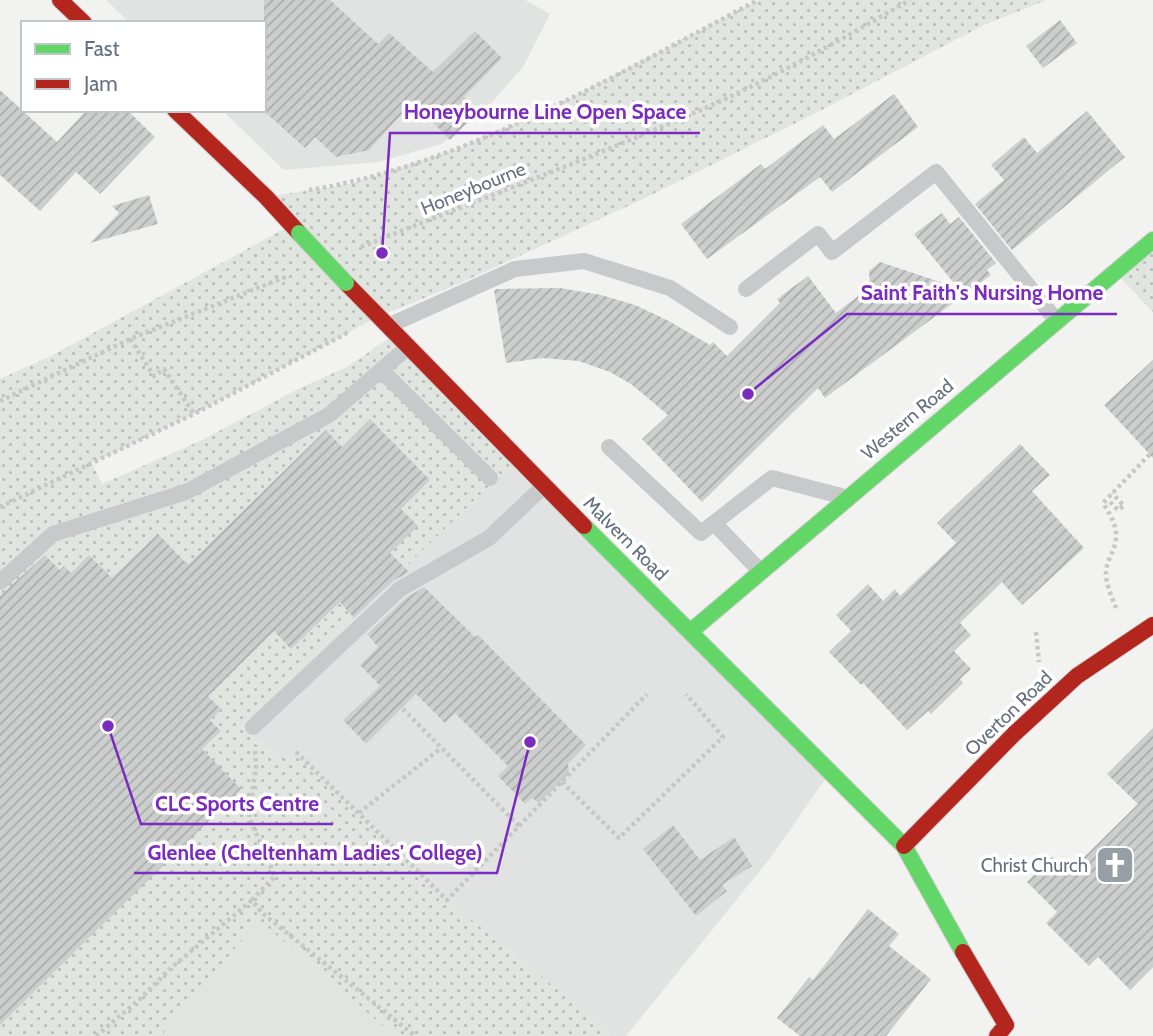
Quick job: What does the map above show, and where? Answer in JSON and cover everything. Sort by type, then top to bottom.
[{"type":"street","points":[[60,0],[82,21]]},
{"type":"street","name":"Malvern Road","points":[[177,112],[266,197],[383,322],[544,486],[904,846],[976,976],[1002,1030]]},
{"type":"street","name":"Western Road","points":[[690,632],[1153,240]]},
{"type":"street","name":"Overton Road","points":[[904,846],[1014,734],[1077,676],[1153,625]]},
{"type":"lane","points":[[746,289],[818,234],[832,252],[936,172],[1056,320]]},
{"type":"lane","points":[[383,322],[515,270],[584,261],[670,288],[730,327]]},
{"type":"lane","points":[[0,582],[53,534],[186,492],[329,415],[408,347]]},
{"type":"lane","points":[[381,370],[485,472],[502,443]]},
{"type":"lane","points":[[609,447],[701,533],[772,478],[848,498]]},
{"type":"lane","points":[[253,727],[400,589],[489,538],[544,486]]},
{"type":"lane","points":[[714,523],[761,572]]},
{"type":"path","points":[[266,197],[349,184],[459,148],[557,105],[758,0]]},
{"type":"path","name":"Honeybourne","points":[[350,251],[596,154],[714,104],[838,42],[910,0]]},
{"type":"path","points":[[0,401],[130,339],[298,272]]},
{"type":"path","points":[[0,507],[383,322]]},
{"type":"path","points":[[130,339],[154,376],[164,369],[194,414]]},
{"type":"path","points":[[1133,639],[1117,611],[1109,589],[1106,572],[1116,533],[1114,520],[1103,503],[1153,451]]},
{"type":"path","points":[[1110,502],[1118,510],[1124,506],[1112,493]]},
{"type":"path","points":[[296,752],[447,900],[647,694]]},
{"type":"path","points":[[562,782],[619,838],[723,737],[686,694]]},
{"type":"path","points":[[402,708],[519,826]]},
{"type":"path","points":[[96,1036],[252,900],[275,876],[248,817],[256,766],[253,727]]},
{"type":"path","points":[[359,813],[441,748]]},
{"type":"path","points":[[252,900],[262,913],[415,1036]]},
{"type":"shaded area","points":[[106,0],[525,0],[550,14],[523,67],[486,109],[441,144],[378,162],[284,170],[224,112],[266,112],[266,21],[128,21]]},
{"type":"shaded area","points":[[758,0],[1047,0],[984,25],[639,201],[463,282],[378,317],[194,414],[92,463],[102,484],[200,441],[300,388],[347,367],[395,334],[518,458],[241,726],[280,758],[296,752],[447,900],[615,1036],[0,1036],[0,379],[51,356],[291,225],[266,197],[349,184],[459,148],[557,105]]},
{"type":"shaded area","points":[[1153,240],[1153,312],[1114,271]]},
{"type":"shaded area","points":[[518,458],[830,772],[772,856],[626,1036],[615,1036],[447,900],[359,813],[280,758],[241,726]]},
{"type":"shaded area","points":[[259,920],[395,1036],[161,1036]]},
{"type":"building","points":[[264,0],[330,0],[378,44],[389,33],[433,72],[475,31],[502,58],[464,97],[479,111],[450,140],[413,102],[369,150],[336,157],[315,137],[305,148],[265,112]]},
{"type":"building","points":[[1060,20],[1077,43],[1043,68],[1026,46]]},
{"type":"building","points":[[0,90],[57,142],[85,112],[129,112],[155,137],[100,194],[76,172],[40,211],[0,175]]},
{"type":"building","points":[[894,94],[918,127],[832,192],[820,177],[707,259],[681,224],[761,164],[765,169],[823,125],[834,139]]},
{"type":"building","points":[[1087,111],[1125,157],[1012,250],[975,204],[1004,180],[991,165],[1024,137],[1037,153]]},
{"type":"building","points":[[149,195],[158,224],[90,243],[119,213],[112,206]]},
{"type":"building","points":[[942,213],[950,224],[959,217],[996,263],[987,270],[991,275],[825,398],[818,388],[702,502],[642,439],[668,415],[631,384],[610,372],[579,361],[542,358],[506,363],[494,290],[497,289],[560,288],[601,295],[635,305],[710,345],[713,342],[727,356],[780,303],[777,299],[808,276],[836,313],[870,287],[869,271],[880,262],[958,288],[914,234]]},
{"type":"building","points":[[1153,360],[1153,458],[1104,405]]},
{"type":"building","points":[[370,419],[430,480],[401,509],[418,526],[390,553],[409,572],[393,581],[354,618],[340,602],[291,649],[274,631],[208,696],[221,709],[210,720],[221,731],[202,749],[241,789],[0,1025],[0,596],[45,555],[60,570],[64,566],[71,573],[89,555],[112,578],[158,534],[188,565],[326,430],[342,447]]},
{"type":"building","points":[[1020,444],[1050,475],[1032,491],[1084,548],[1022,605],[1002,582],[960,623],[971,635],[954,651],[971,669],[960,679],[963,683],[931,714],[928,711],[907,730],[863,683],[861,685],[829,652],[851,631],[836,615],[868,584],[883,601],[895,589],[900,596],[956,543],[937,523]]},
{"type":"building","points":[[424,587],[475,637],[478,635],[586,745],[568,764],[569,774],[539,803],[532,798],[525,804],[498,776],[508,766],[455,713],[445,723],[416,694],[366,744],[343,720],[380,686],[360,665],[378,647],[367,634],[406,598]]},
{"type":"building","name":"Christ Church","points":[[1153,728],[1153,967],[1130,990],[1098,957],[1089,966],[1046,923],[1057,912],[1027,882],[1052,857],[1068,873],[1138,804],[1107,774]]},
{"type":"building","points":[[673,825],[700,860],[734,837],[752,866],[722,885],[727,891],[696,916],[643,849]]},
{"type":"building","points":[[868,909],[899,934],[889,946],[931,979],[886,1036],[800,1036],[777,1018],[809,977],[813,980]]},
{"type":"traffic: fast","points":[[299,233],[346,283]]},
{"type":"traffic: fast","points":[[690,632],[1153,240]]},
{"type":"traffic: fast","points":[[584,526],[904,846],[963,952]]},
{"type":"traffic: jam","points":[[60,0],[82,21]]},
{"type":"traffic: jam","points":[[177,112],[266,197],[299,233]]},
{"type":"traffic: jam","points":[[346,283],[584,526]]},
{"type":"traffic: jam","points":[[904,846],[1014,734],[1077,676],[1153,625]]},
{"type":"traffic: jam","points":[[963,952],[1006,1025],[997,1036]]},
{"type":"place","name":"Honeybourne Line Open Space","points":[[382,253]]},
{"type":"place","name":"Saint Faith's Nursing Home","points":[[748,394]]},
{"type":"place","name":"CLC Sports Centre","points":[[108,726]]},
{"type":"place","name":"Glenlee (Cheltenham Ladies' College)","points":[[530,742]]},
{"type":"place","name":"Christ Church","points":[[1115,865]]}]
